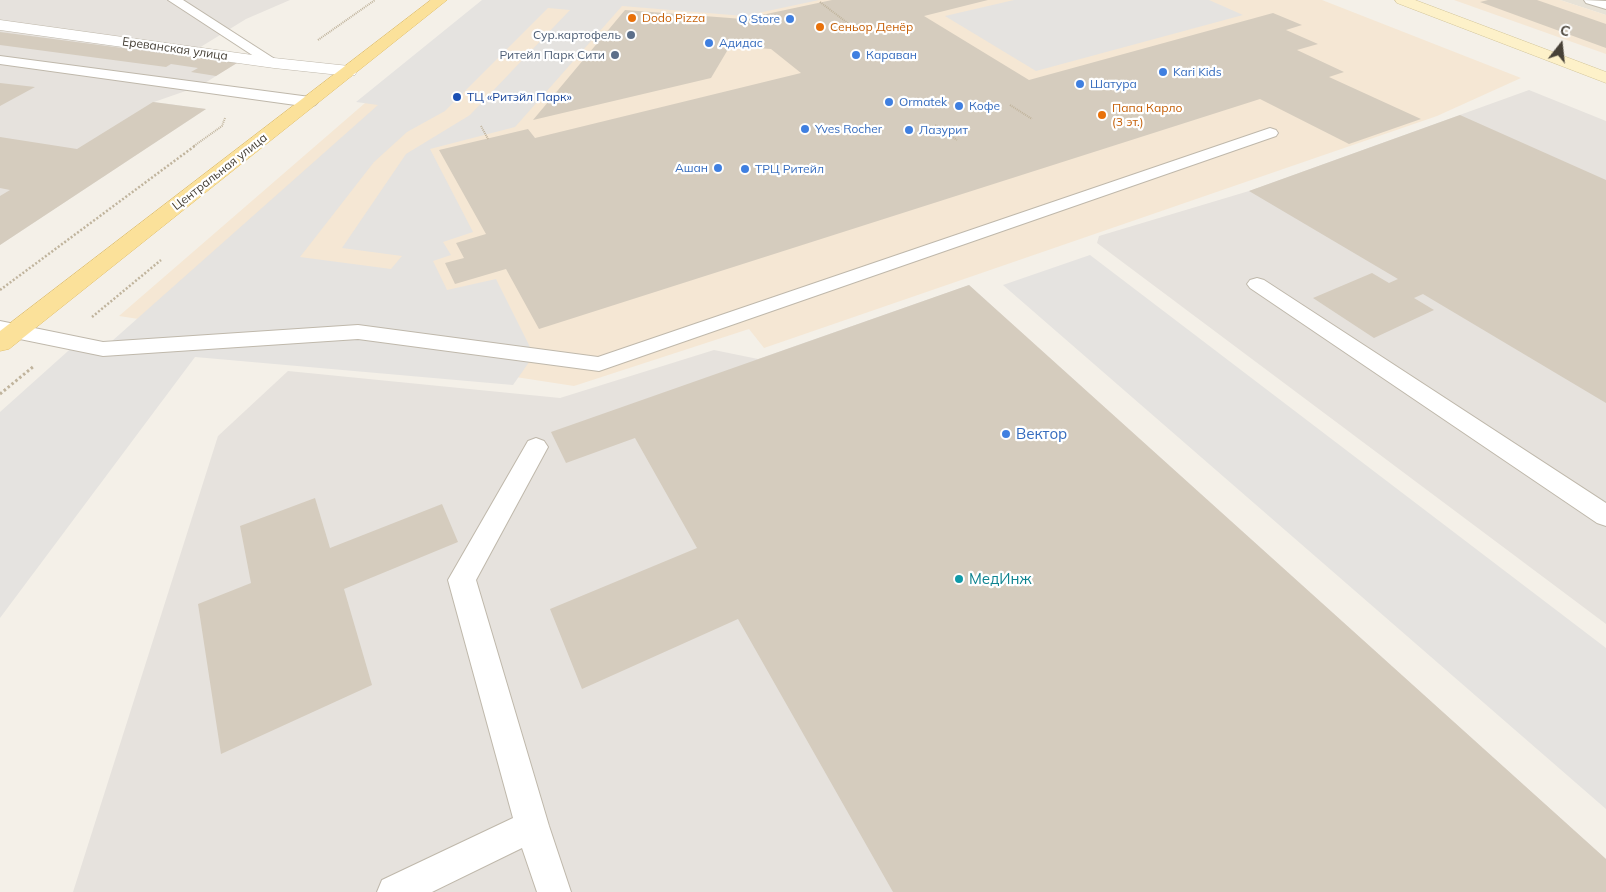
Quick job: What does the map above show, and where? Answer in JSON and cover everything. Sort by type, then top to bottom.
[{"type":"main road","name":"Центральная улица","points":[[5,334],[310,102],[440,0]]},
{"type":"main road","points":[[1402,0],[1606,78]]},
{"type":"street","name":"Ереванская улица","points":[[0,25],[279,64],[349,71]]},
{"type":"lane","points":[[174,0],[279,64]]},
{"type":"lane","points":[[1590,0],[1606,5]]},
{"type":"lane","points":[[0,60],[310,102]]},
{"type":"lane","points":[[5,334],[103,349],[358,332],[598,364],[1270,132]]},
{"type":"lane","points":[[1257,284],[1606,516]]},
{"type":"lane","points":[[536,447],[462,580],[532,826],[554,892]]},
{"type":"lane","points":[[394,892],[532,826]]},
{"type":"path","points":[[279,64],[375,0]]},
{"type":"path","points":[[820,2],[858,31]]},
{"type":"path","points":[[0,290],[222,126],[228,108],[248,93]]},
{"type":"path","points":[[1010,105],[1032,119]]},
{"type":"path","points":[[935,125],[957,140]]},
{"type":"path","points":[[481,126],[488,139]]},
{"type":"shaded area","points":[[0,0],[290,0],[246,19],[186,56],[237,63],[200,86],[154,102],[206,109],[0,245]]},
{"type":"shaded area","points":[[482,0],[819,0],[744,16],[622,6],[515,127],[430,149],[473,232],[443,242],[451,255],[433,261],[447,290],[496,279],[534,355],[513,385],[195,357],[0,618],[0,412],[77,343],[103,349],[378,105],[356,102]],"holes":[[[548,8],[570,10],[470,115],[406,154],[342,248],[402,256],[391,269],[300,257],[374,162],[407,132],[445,111]]]},
{"type":"shaded area","points":[[484,0],[1322,0],[1521,78],[1437,116],[764,348],[749,329],[574,386],[119,316]]},
{"type":"shaded area","points":[[1014,0],[1209,0],[1243,15],[1036,71],[945,16]]},
{"type":"shaded area","points":[[1454,0],[1560,0],[1606,15],[1606,54]]},
{"type":"shaded area","points":[[1560,0],[1606,0],[1606,15]]},
{"type":"shaded area","points":[[1529,90],[1606,121],[1606,624],[1097,243],[1099,236],[1249,191]]},
{"type":"shaded area","points":[[1090,255],[1606,648],[1606,809],[1003,285]]},
{"type":"shaded area","points":[[969,285],[1606,859],[1606,892],[73,892],[218,436],[288,371],[560,398],[714,350],[758,359]]},
{"type":"building","name":"ТРЦ Ритейл","points":[[832,0],[988,0],[924,16],[1029,80],[1273,13],[1302,25],[1286,30],[1318,44],[1297,50],[1344,72],[1329,77],[1421,119],[1349,144],[1260,99],[539,329],[506,269],[455,284],[445,263],[464,258],[456,243],[486,234],[439,150],[528,129],[535,138],[801,73],[771,49],[730,46],[711,78],[533,120],[625,10],[743,19]]},
{"type":"building","points":[[1488,0],[1537,0],[1606,24],[1606,48],[1480,2]]},
{"type":"building","points":[[0,32],[237,63],[216,76],[191,72],[198,68],[171,64],[166,67],[0,45]]},
{"type":"building","points":[[0,83],[35,87],[0,106]]},
{"type":"building","points":[[153,102],[206,109],[0,245],[0,196],[10,190],[0,188],[0,137],[77,149]]},
{"type":"building","points":[[1460,115],[1606,180],[1606,403],[1423,294],[1414,298],[1434,310],[1374,338],[1313,298],[1372,273],[1389,283],[1398,279],[1249,191]]},
{"type":"building","name":"МедИнж","points":[[969,285],[1606,859],[1606,892],[893,892],[738,619],[582,689],[550,609],[697,548],[635,438],[566,463],[551,432]]},
{"type":"building","points":[[315,498],[330,548],[442,504],[458,542],[344,589],[372,685],[221,754],[198,604],[251,583],[240,526]]},
{"type":"place","name":"Dodo Pizza","points":[[632,18]]},
{"type":"place","name":"Q Store","points":[[790,19]]},
{"type":"place","name":"Сеньор Денёр","points":[[820,27]]},
{"type":"place","name":"Сур.картофель","points":[[631,35]]},
{"type":"place","name":"Адидас","points":[[709,43]]},
{"type":"place","name":"Ритейл Парк Сити","points":[[615,55]]},
{"type":"place","name":"Караван","points":[[856,55]]},
{"type":"place","name":"Kari Kids","points":[[1163,72]]},
{"type":"place","name":"Шатура","points":[[1080,84]]},
{"type":"place","name":"ТЦ «Ритэйл Парк»","points":[[457,97]]},
{"type":"place","name":"Ormatek","points":[[889,102]]},
{"type":"place","name":"Кофе","points":[[959,106]]},
{"type":"place","name":"Папа Карло (3 эт.)","points":[[1102,115]]},
{"type":"place","name":"Yves Rocher","points":[[805,129]]},
{"type":"place","name":"Лазурит","points":[[909,130]]},
{"type":"place","name":"Ашан","points":[[718,168]]},
{"type":"place","name":"ТРЦ Ритейл","points":[[745,169]]},
{"type":"place","name":"Вектор","points":[[1006,434]]},
{"type":"place","name":"МедИнж","points":[[959,579]]}]
